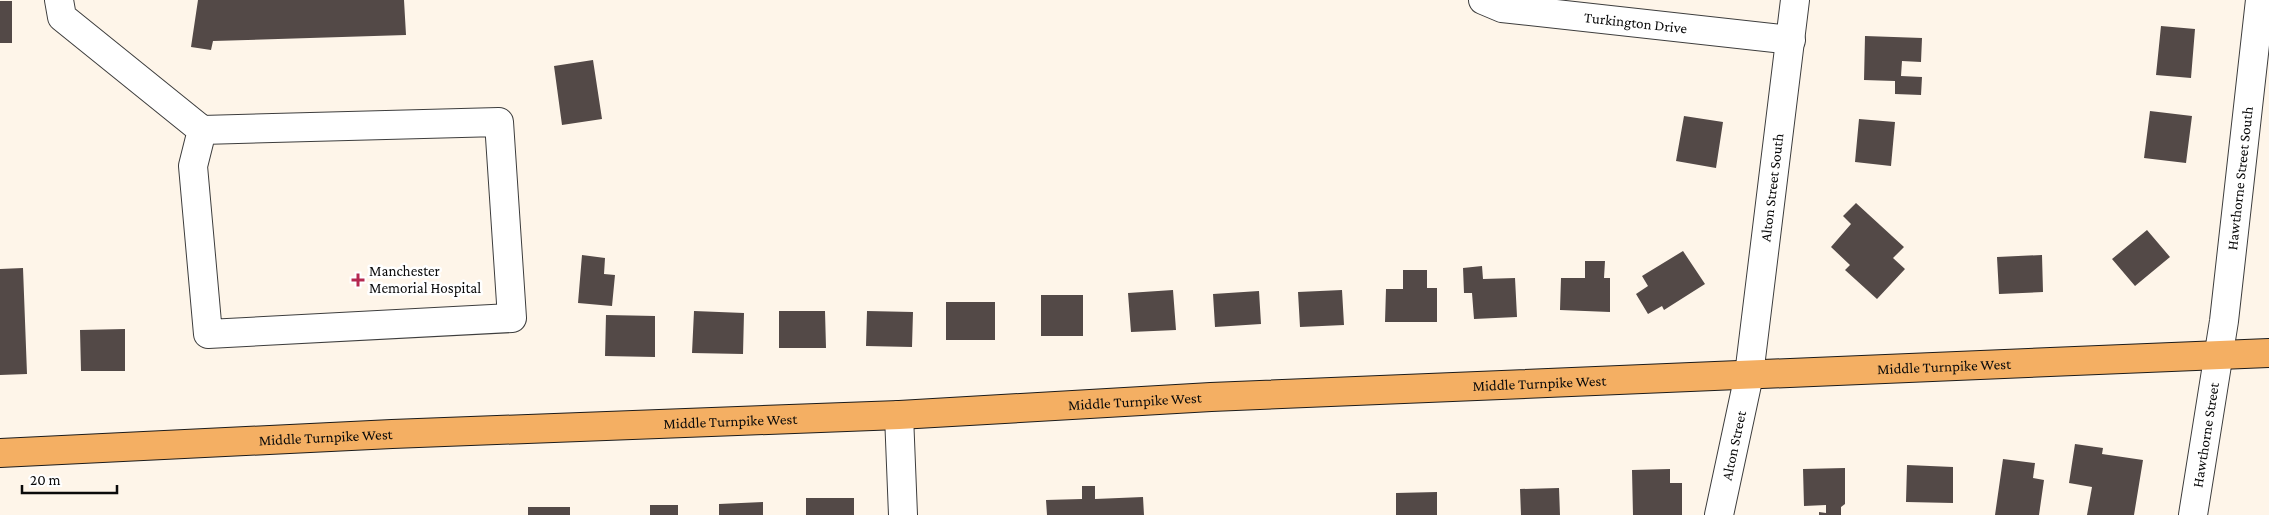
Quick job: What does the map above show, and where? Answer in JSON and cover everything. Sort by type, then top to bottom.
[{"type":"main road","name":"Middle Turnpike West","points":[[0,453],[392,434],[899,415],[1211,397],[2269,353]]},
{"type":"street","points":[[59,0],[62,17],[202,130],[499,122],[512,318],[208,334],[193,166],[202,130]]},
{"type":"street","name":"Turkington Drive","points":[[1483,0],[1502,8],[1790,40]]},
{"type":"street","name":"Alton Street South","points":[[1749,375],[1795,0]]},
{"type":"street","name":"Hawthorne Street South","points":[[2219,356],[2260,0]]},
{"type":"street","name":"Hawthorne Street","points":[[2193,515],[2219,356]]},
{"type":"street","name":"Alton Street","points":[[1719,515],[1749,375]]},
{"type":"street","points":[[899,415],[903,515]]},
{"type":"building","points":[[198,0],[404,0],[406,35],[213,41],[211,50],[191,47]]},
{"type":"building","points":[[0,1],[12,1],[12,43],[0,43]]},
{"type":"building","points":[[2161,26],[2195,29],[2191,78],[2156,75]]},
{"type":"building","points":[[1865,36],[1922,38],[1921,62],[1902,61],[1901,76],[1922,77],[1921,95],[1895,94],[1895,81],[1864,80]]},
{"type":"building","points":[[593,60],[602,119],[562,125],[554,66]]},
{"type":"building","points":[[2150,111],[2192,116],[2186,163],[2144,158]]},
{"type":"building","points":[[1684,116],[1723,122],[1716,168],[1676,161]]},
{"type":"building","points":[[1859,119],[1895,122],[1891,166],[1855,162]]},
{"type":"building","points":[[1856,203],[1904,247],[1893,258],[1905,269],[1877,299],[1845,270],[1850,265],[1831,247],[1851,224],[1843,216]]},
{"type":"building","points":[[2147,230],[2170,257],[2135,286],[2112,259]]},
{"type":"building","points":[[1683,251],[1705,284],[1664,310],[1662,306],[1648,314],[1636,294],[1648,286],[1642,276]]},
{"type":"building","points":[[582,255],[605,258],[604,274],[615,275],[612,306],[578,303]]},
{"type":"building","points":[[2042,255],[2043,292],[1999,294],[1997,257]]},
{"type":"building","points":[[1585,261],[1605,261],[1604,278],[1610,278],[1610,312],[1560,310],[1561,278],[1585,278]]},
{"type":"building","points":[[1482,266],[1483,279],[1515,278],[1517,317],[1474,319],[1472,293],[1464,293],[1463,268]]},
{"type":"building","points":[[23,268],[27,374],[0,375],[0,269]]},
{"type":"building","points":[[1403,270],[1427,270],[1427,288],[1437,288],[1437,322],[1385,322],[1386,289],[1403,289]]},
{"type":"building","points":[[1173,290],[1176,330],[1131,332],[1128,293]]},
{"type":"building","points":[[1342,290],[1344,325],[1300,327],[1298,292]]},
{"type":"building","points":[[1259,291],[1261,324],[1215,327],[1213,294]]},
{"type":"building","points":[[1041,295],[1083,295],[1083,336],[1041,336]]},
{"type":"building","points":[[946,302],[995,302],[995,340],[946,340]]},
{"type":"building","points":[[694,311],[744,313],[743,354],[692,353]]},
{"type":"building","points":[[779,311],[825,311],[826,348],[779,348]]},
{"type":"building","points":[[867,311],[913,312],[912,347],[866,346]]},
{"type":"building","points":[[606,315],[655,316],[655,357],[605,356]]},
{"type":"building","points":[[125,329],[125,371],[81,371],[80,330]]},
{"type":"building","points":[[2075,444],[2103,448],[2102,454],[2143,460],[2134,515],[2087,515],[2092,487],[2069,483]]},
{"type":"building","points":[[2003,459],[2035,463],[2033,478],[2044,480],[2039,515],[1995,515]]},
{"type":"building","points":[[1907,465],[1953,467],[1953,503],[1906,502]]},
{"type":"building","points":[[1845,468],[1845,504],[1841,507],[1841,515],[1819,515],[1819,512],[1826,513],[1826,505],[1804,506],[1803,469]]},
{"type":"building","points":[[1670,469],[1670,483],[1682,483],[1682,515],[1633,515],[1632,470]]},
{"type":"building","points":[[1082,486],[1095,486],[1095,499],[1143,497],[1144,515],[1047,515],[1046,500],[1082,499]]},
{"type":"building","points":[[1559,488],[1560,515],[1521,515],[1520,489]]},
{"type":"building","points":[[1437,492],[1437,515],[1396,515],[1396,493]]},
{"type":"building","points":[[806,498],[854,498],[854,515],[806,515]]},
{"type":"building","points":[[763,502],[763,515],[719,515],[719,504]]},
{"type":"building","points":[[650,505],[678,505],[678,515],[650,515]]},
{"type":"building","points":[[528,507],[570,507],[570,515],[528,515]]},
{"type":"place","name":"Manchester Memorial Hospital","points":[[358,280]]}]
